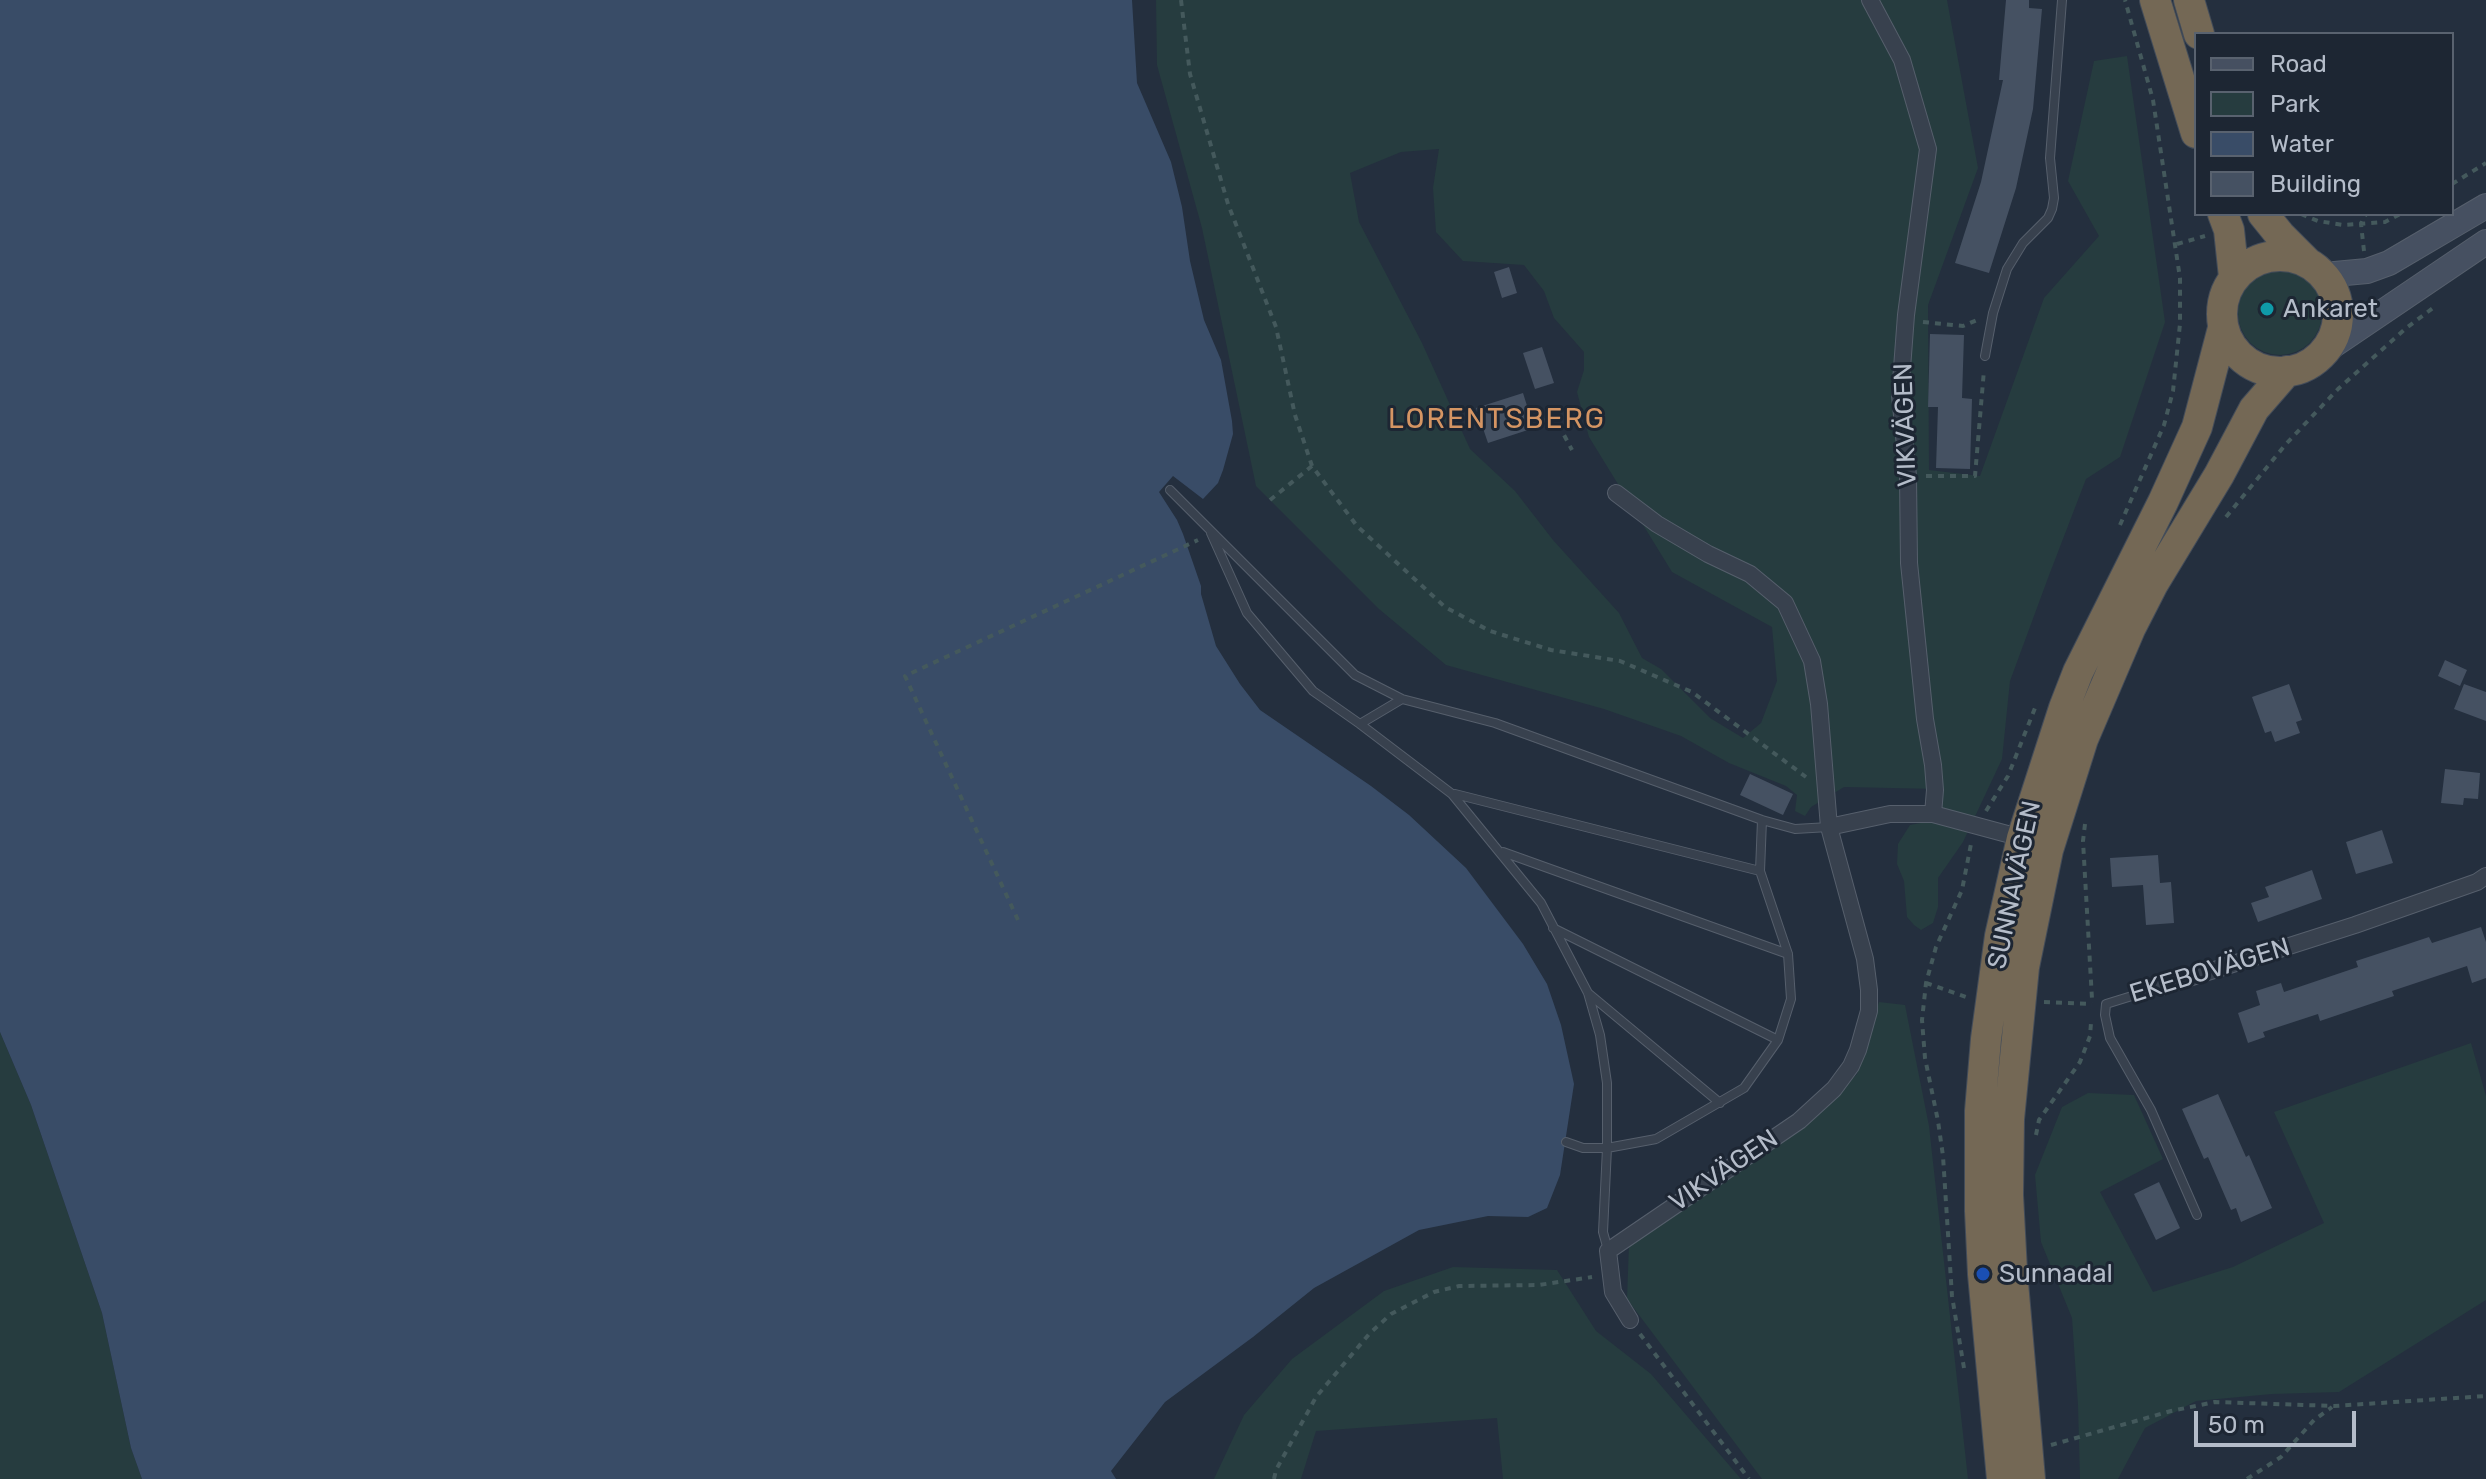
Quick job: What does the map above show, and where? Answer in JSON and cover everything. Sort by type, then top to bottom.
[{"type":"highway","points":[[2155,0],[2194,127]]},
{"type":"highway","points":[[2189,0],[2198,32]]},
{"type":"highway","points":[[2224,216],[2229,230],[2234,277]]},
{"type":"highway","points":[[2265,216],[2316,269],[2333,290],[2338,315],[2332,339],[2322,353],[2303,367],[2268,371],[2236,353],[2223,328],[2223,301],[2234,277],[2252,262],[2267,257],[2290,256],[2316,269]]},
{"type":"highway","name":"SUNNAVÄGEN","points":[[2002,1479],[1983,1274],[1980,1111],[2000,936],[2022,838],[2048,752],[2078,672],[2197,427],[2223,328]]},
{"type":"highway","name":"SUNNAVÄGEN","points":[[2030,1479],[2012,1271],[2008,1195],[2009,1119],[2024,967],[2048,850],[2083,739],[2130,629],[2254,409],[2287,371]]},
{"type":"street","name":"VIKVÄGEN","points":[[1870,0],[1902,60],[1928,149],[1906,315],[1900,395],[1908,476],[1909,563],[1925,719],[1933,765],[1933,814]]},
{"type":"street","points":[[2316,269],[2367,271],[2389,263],[2486,206]]},
{"type":"street","points":[[2322,353],[2486,242]]},
{"type":"street","name":"VIKVÄGEN","points":[[1608,1251],[1799,1121],[1834,1089],[1851,1066],[1869,1011],[1869,976],[1829,827],[1819,704],[1812,661],[1785,603],[1750,574],[1657,524],[1616,493]]},
{"type":"street","points":[[1829,827],[1890,814],[1933,814],[2022,838]]},
{"type":"street","name":"EKEBOVÄGEN","points":[[2161,987],[2368,920],[2477,882],[2486,876]]},
{"type":"street","points":[[1608,1251],[1613,1292],[1630,1320]]},
{"type":"lane","points":[[1985,356],[1993,313],[2007,269],[2023,243],[2048,218],[2052,209],[2054,198],[2050,158],[2062,0]]},
{"type":"lane","points":[[1170,490],[1355,675],[1402,699],[1495,723],[1762,820],[1795,829],[1829,827]]},
{"type":"lane","points":[[1209,528],[1247,613],[1313,691],[1452,794],[1541,903],[1588,993],[1600,1035],[1607,1083],[1603,1232],[1608,1251]]},
{"type":"lane","points":[[1360,724],[1402,699]]},
{"type":"lane","points":[[1452,794],[1760,871]]},
{"type":"lane","points":[[1566,1142],[1583,1148],[1607,1148],[1656,1139],[1744,1088],[1778,1040],[1791,999],[1788,954],[1760,871],[1762,820]]},
{"type":"lane","points":[[1501,852],[1788,954]]},
{"type":"lane","points":[[1553,928],[1778,1040]]},
{"type":"lane","name":"EKEBOVÄGEN","points":[[2161,987],[2106,1004],[2105,1015],[2110,1038],[2151,1110],[2197,1215]]},
{"type":"lane","points":[[1588,993],[1720,1103]]},
{"type":"path","points":[[1181,0],[1190,74],[1228,204],[1276,327],[1295,415],[1312,466],[1357,526],[1445,607],[1490,631],[1551,650],[1620,661],[1692,692],[1826,794]]},
{"type":"path","points":[[2454,183],[2486,163]]},
{"type":"path","points":[[2306,216],[2343,225],[2385,222],[2396,216]]},
{"type":"path","points":[[2361,224],[2365,216]]},
{"type":"path","points":[[2222,522],[2286,444],[2338,389],[2440,302]]},
{"type":"path","points":[[1906,315],[1923,322],[1963,326],[1993,313]]},
{"type":"path","points":[[1908,476],[1975,476],[1985,356]]},
{"type":"path","points":[[1539,422],[1555,418],[1572,450]]},
{"type":"path","points":[[1270,500],[1312,466]]},
{"type":"path","points":[[1018,920],[905,676],[1198,540]]},
{"type":"path","points":[[2033,1145],[2039,1120],[2080,1062],[2090,1036],[2093,1004],[2083,841],[2087,811]]},
{"type":"path","points":[[1926,983],[1972,1000]]},
{"type":"path","points":[[2042,1002],[2106,1004]]},
{"type":"path","points":[[1274,1479],[1316,1397],[1370,1333],[1391,1314],[1434,1292],[1459,1286],[1539,1285],[1610,1274]]},
{"type":"path","points":[[1630,1320],[1749,1479]]},
{"type":"path","points":[[2052,1454],[2051,1445],[2171,1411],[2215,1402],[2334,1406],[2486,1396]]},
{"type":"path","points":[[2247,1479],[2281,1457],[2314,1420],[2334,1406]]},
{"type":"green space","points":[[1156,0],[1947,0],[1978,168],[1928,305],[1929,470],[1980,476],[2044,298],[2099,236],[2068,181],[2094,61],[2127,56],[2165,322],[2120,457],[2086,479],[2010,681],[2002,759],[1963,842],[1938,878],[1938,907],[1933,923],[1921,930],[1907,917],[1904,881],[1897,864],[1898,844],[1910,825],[1926,822],[1942,807],[1939,789],[1844,787],[1811,807],[1805,816],[1795,811],[1797,795],[1786,786],[1729,763],[1681,736],[1604,709],[1446,665],[1379,609],[1256,486],[1202,228],[1157,65]],"holes":[[[1439,149],[1433,188],[1436,232],[1463,261],[1524,265],[1544,291],[1554,318],[1584,352],[1584,370],[1577,392],[1589,437],[1672,572],[1772,627],[1777,681],[1761,723],[1743,738],[1710,718],[1661,669],[1642,658],[1619,613],[1553,540],[1515,491],[1470,449],[1422,343],[1359,222],[1350,173],[1401,152]]]},
{"type":"green space","points":[[2272,271],[2288,271],[2304,278],[2315,289],[2322,313],[2319,329],[2310,343],[2288,355],[2272,355],[2256,348],[2245,337],[2238,321],[2238,305],[2245,289],[2256,278]]},
{"type":"green space","points":[[1879,1002],[1905,1005],[1929,1126],[1968,1479],[1762,1479],[1627,1299],[1629,1244],[1804,1128],[1857,1074]]},
{"type":"green space","points":[[0,1032],[31,1105],[102,1313],[131,1448],[142,1479],[0,1479]]},
{"type":"green space","points":[[2471,1043],[2486,1096],[2486,1300],[2339,1392],[2196,1401],[2145,1428],[2118,1479],[2080,1479],[2072,1318],[2041,1242],[2035,1175],[2062,1107],[2088,1093],[2134,1095],[2163,1159],[2100,1192],[2153,1292],[2233,1267],[2324,1223],[2274,1112]]},
{"type":"green space","points":[[1453,1267],[1557,1270],[1596,1331],[1651,1374],[1741,1479],[1503,1479],[1497,1418],[1316,1431],[1301,1479],[1214,1479],[1244,1415],[1292,1359],[1384,1291]]},
{"type":"water","points":[[0,0],[1132,0],[1137,83],[1171,162],[1204,320],[1221,360],[1233,434],[1218,483],[1203,499],[1173,476],[1159,492],[1183,534],[1201,586],[1216,646],[1260,710],[1409,815],[1466,868],[1523,944],[1547,984],[1561,1025],[1574,1084],[1560,1175],[1547,1208],[1528,1217],[1488,1216],[1419,1230],[1314,1288],[1165,1402],[1111,1471],[1116,1479],[142,1479],[131,1448],[102,1313],[31,1105],[0,1032]]},
{"type":"building","points":[[2006,0],[2029,0],[2029,8],[2042,9],[2033,109],[2016,188],[1989,273],[1955,263],[1981,182],[2003,80],[1999,80]]},
{"type":"building","points":[[1509,267],[1517,293],[1502,298],[1494,272]]},
{"type":"building","points":[[1930,334],[1964,335],[1962,398],[1972,399],[1970,469],[1936,468],[1938,407],[1928,407]]},
{"type":"building","points":[[1542,347],[1554,383],[1535,389],[1523,353]]},
{"type":"building","points":[[1523,393],[1534,428],[1488,443],[1476,408]]},
{"type":"building","points":[[2445,660],[2467,670],[2460,686],[2438,676]]},
{"type":"building","points":[[2289,684],[2302,720],[2296,722],[2300,733],[2275,742],[2271,731],[2265,733],[2252,697]]},
{"type":"building","points":[[2464,684],[2486,692],[2486,721],[2454,709]]},
{"type":"building","points":[[2445,769],[2480,773],[2478,799],[2464,798],[2463,805],[2441,803]]},
{"type":"building","points":[[1750,774],[1793,794],[1783,815],[1740,795]]},
{"type":"building","points":[[2382,830],[2393,863],[2356,874],[2346,842]]},
{"type":"building","points":[[2158,855],[2160,883],[2171,882],[2174,923],[2146,925],[2143,885],[2112,887],[2110,858]]},
{"type":"building","points":[[2312,870],[2322,899],[2258,922],[2251,903],[2269,897],[2265,887]]},
{"type":"building","points":[[2481,927],[2486,942],[2486,978],[2472,983],[2467,966],[2392,991],[2394,996],[2320,1021],[2318,1014],[2263,1032],[2265,1037],[2248,1043],[2238,1013],[2260,1005],[2256,991],[2281,983],[2284,992],[2358,967],[2356,961],[2429,937],[2432,943]]},
{"type":"building","points":[[2218,1094],[2272,1208],[2241,1222],[2236,1208],[2231,1210],[2208,1157],[2204,1159],[2182,1109]]},
{"type":"building","points":[[2159,1182],[2180,1228],[2156,1240],[2134,1194]]},
{"type":"place","name":"Ankaret","points":[[2267,309]]},
{"type":"place","name":"Sunnadal","points":[[1983,1274]]},
{"type":"district","name":"LORENTSBERG","points":[[1497,420]]}]
